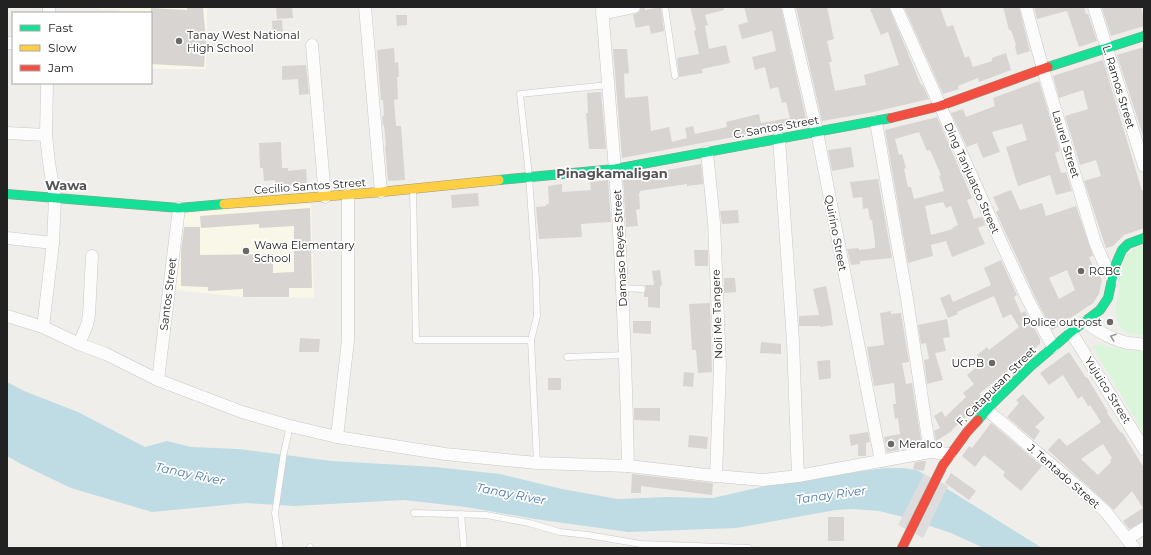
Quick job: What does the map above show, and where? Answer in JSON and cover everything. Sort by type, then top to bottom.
[{"type":"street","points":[[365,7],[381,192]]},
{"type":"street","points":[[602,10],[634,7]]},
{"type":"street","name":"Quirino Street","points":[[788,7],[817,132],[881,461]]},
{"type":"street","name":"Ding Tanjuatco Street","points":[[896,7],[1028,300],[1053,347]]},
{"type":"street","name":"Laurel Street","points":[[1026,7],[1095,242],[1113,279]]},
{"type":"street","name":"L. Ramos Street","points":[[1094,7],[1144,166]]},
{"type":"street","name":"Damaso Reyes Street","points":[[602,10],[615,169],[626,355],[628,466]]},
{"type":"street","name":"C. Santos Street","points":[[615,169],[779,138],[876,122],[940,106],[1043,69],[1144,36]]},
{"type":"street","points":[[312,45],[325,197]]},
{"type":"street","points":[[43,327],[53,242],[55,198],[46,135],[47,84]]},
{"type":"street","points":[[876,122],[907,299],[930,452]]},
{"type":"street","points":[[7,132],[46,135]]},
{"type":"street","points":[[779,138],[792,334],[798,476]]},
{"type":"street","name":"Noli Me Tangere","points":[[707,152],[714,222],[720,366],[716,476]]},
{"type":"street","name":"Cecilio Santos Street","points":[[7,194],[179,208],[348,195],[530,176],[615,169]]},
{"type":"street","points":[[338,437],[348,340],[348,195]]},
{"type":"street","name":"Santos Street","points":[[158,380],[179,208]]},
{"type":"street","points":[[7,238],[53,242]]},
{"type":"street","name":"F. Catapusan Street","points":[[902,548],[950,454],[967,432],[1031,366],[1100,310],[1105,304],[1111,290],[1115,266],[1122,250],[1128,244],[1144,238]]},
{"type":"street","points":[[79,344],[89,316],[92,256]]},
{"type":"street","points":[[7,316],[43,327],[79,344],[106,354],[158,380],[242,412],[290,426],[338,437],[445,454],[537,463],[628,466],[763,480],[798,476],[930,452],[950,454]]},
{"type":"street","points":[[1084,322],[1108,336],[1127,342],[1144,344]]},
{"type":"street","name":"Yujuico Street","points":[[1072,332],[1144,449]]},
{"type":"street","name":"J. Tentado Street","points":[[987,410],[1106,512],[1131,543]]},
{"type":"street","points":[[1131,543],[1144,528]]},
{"type":"lane","points":[[665,7],[675,76]]},
{"type":"lane","points":[[537,463],[531,340],[537,316],[536,279],[530,176],[520,94],[608,85]]},
{"type":"lane","points":[[413,188],[416,340],[531,340]]},
{"type":"lane","points":[[622,288],[642,289]]},
{"type":"lane","points":[[567,358],[626,355]]},
{"type":"lane","points":[[280,548],[275,513],[284,452],[290,426]]},
{"type":"lane","points":[[414,513],[486,515],[529,522],[560,532],[641,544],[749,548]]},
{"type":"lane","points":[[461,514],[464,548]]},
{"type":"shaded area","name":"Tanay West National High School","points":[[98,7],[207,7],[206,69],[152,69],[152,12],[119,12],[119,9],[98,9]]},
{"type":"shaded area","name":"Wawa Elementary School","points":[[311,204],[314,298],[243,297],[176,290],[182,212]]},
{"type":"green space","points":[[1144,241],[1144,335],[1138,335],[1127,333],[1121,327],[1118,322],[1116,308],[1119,295],[1120,261]]},
{"type":"green space","points":[[1099,344],[1129,351],[1144,350],[1144,434],[1093,347]]},
{"type":"water","name":"Tanay River","points":[[7,382],[24,391],[78,412],[145,447],[167,441],[191,447],[238,449],[332,461],[435,467],[500,474],[562,489],[618,499],[667,497],[713,498],[761,487],[847,473],[886,468],[917,470],[1042,548],[984,548],[951,533],[903,517],[879,511],[853,509],[836,510],[736,528],[628,532],[535,519],[466,507],[404,500],[294,506],[246,503],[152,512],[71,488],[7,456]]},
{"type":"pier","points":[[924,474],[948,486],[923,538],[898,525]]},
{"type":"building","name":"Tanay West National High School","points":[[187,7],[203,7],[206,40],[204,67],[152,64],[151,8],[187,10]]},
{"type":"building","points":[[276,7],[292,7],[293,18],[277,19]]},
{"type":"building","points":[[641,7],[645,7],[645,10],[661,7],[664,31],[651,34],[649,25],[636,28],[633,15],[639,12]]},
{"type":"building","points":[[690,7],[724,7],[724,10],[705,15],[708,25],[705,26],[709,49],[726,45],[730,63],[702,69],[703,73],[679,77],[677,58],[699,54],[694,31],[696,30]]},
{"type":"building","points":[[744,7],[781,7],[807,123],[622,158],[613,49],[627,49],[629,73],[624,74],[625,98],[648,96],[651,131],[669,127],[672,142],[687,138],[685,128],[693,126],[695,134],[727,127],[726,122],[759,114],[761,123],[790,118],[786,102],[782,103],[778,87],[770,89],[765,67],[755,70],[752,57],[776,51],[772,31],[742,39],[738,25],[748,22]]},
{"type":"building","points":[[796,7],[827,7],[834,39],[827,41],[832,62],[829,62],[835,91],[866,85],[864,75],[899,65],[888,32],[881,35],[870,9],[875,7],[889,7],[921,85],[922,84],[929,99],[874,112],[822,121]]},
{"type":"building","points":[[904,7],[940,7],[947,27],[953,25],[965,58],[969,56],[973,67],[992,61],[992,58],[1006,53],[1011,70],[979,82],[978,78],[958,86],[959,89],[943,94]]},
{"type":"building","points":[[1003,7],[1019,7],[1030,51],[1017,55],[1016,45],[1011,30],[1009,30]]},
{"type":"building","points":[[1034,7],[1084,7],[1086,14],[1088,14],[1097,41],[1079,47],[1067,11],[1037,19]]},
{"type":"building","points":[[1141,7],[1144,18],[1144,26],[1111,36],[1102,8]]},
{"type":"building","points":[[396,15],[407,15],[407,25],[397,26]]},
{"type":"building","points":[[282,20],[283,34],[273,35],[272,21]]},
{"type":"building","points":[[1144,47],[1144,136],[1143,136],[1117,55]]},
{"type":"building","points":[[394,48],[395,63],[398,62],[399,77],[397,77],[398,99],[394,100],[396,126],[401,126],[405,180],[388,181],[386,146],[382,116],[384,116],[383,100],[381,100],[377,50]]},
{"type":"building","points":[[1103,60],[1142,191],[1144,190],[1144,228],[1124,235],[1113,246],[1106,248],[1084,181],[1101,176],[1096,160],[1080,165],[1065,116],[1088,109],[1083,90],[1059,98],[1053,76]]},
{"type":"building","points":[[306,65],[309,94],[299,95],[298,79],[282,80],[282,66]]},
{"type":"building","points":[[1039,81],[1060,151],[1055,153],[1061,173],[1066,172],[1072,191],[1056,195],[1050,175],[1018,186],[1006,147],[1027,140],[1022,124],[992,132],[1000,152],[983,158],[977,143],[967,147],[951,113],[963,109],[966,117],[995,106],[993,98]]},
{"type":"building","points":[[601,92],[606,149],[589,149],[586,113],[588,113],[587,93]]},
{"type":"building","points":[[937,117],[972,198],[967,200],[974,219],[982,217],[985,225],[978,228],[985,244],[952,257],[946,241],[931,245],[933,256],[908,263],[885,130]],"holes":[[[919,132],[927,151],[930,150],[941,175],[939,176],[944,191],[914,199],[911,187],[908,187],[904,169],[906,168],[902,154],[899,155],[895,139]],[[943,202],[946,208],[951,206],[958,225],[952,228],[953,229],[931,235],[925,206]]]},
{"type":"building","points":[[281,142],[282,168],[288,168],[288,171],[306,169],[307,183],[289,185],[290,189],[276,190],[275,180],[264,181],[263,168],[260,168],[259,143]]},
{"type":"building","points":[[851,147],[854,167],[832,171],[828,150]]},
{"type":"building","points":[[701,164],[703,184],[687,186],[687,184],[640,191],[640,209],[636,210],[638,226],[626,227],[623,178]]},
{"type":"building","points":[[878,179],[892,258],[860,261],[860,264],[851,265],[847,249],[859,248],[859,250],[875,248],[875,243],[872,220],[870,220],[868,208],[863,209],[862,197],[853,198],[850,182]]},
{"type":"building","points":[[608,180],[611,222],[581,224],[582,237],[539,239],[536,207],[546,206],[546,204],[549,204],[548,186],[562,184],[562,192],[591,190],[590,182]]},
{"type":"building","points":[[1011,190],[1020,210],[1042,203],[1046,216],[1076,206],[1093,256],[1089,257],[1096,274],[1099,273],[1102,280],[1099,294],[1093,303],[1066,321],[1067,322],[1052,330],[1035,297],[996,212],[999,210],[993,197]],"holes":[[[1067,270],[1075,290],[1059,299],[1049,278]]]},
{"type":"building","points":[[478,193],[479,206],[452,208],[451,195]]},
{"type":"building","points":[[310,208],[312,288],[289,288],[289,297],[243,297],[243,289],[208,291],[208,287],[181,286],[181,251],[184,227],[200,227],[200,255],[273,254],[273,273],[294,272],[294,226],[259,228],[259,224],[201,228],[200,216]]},
{"type":"building","points":[[738,210],[739,223],[722,224],[720,211]]},
{"type":"building","points":[[694,250],[708,250],[708,266],[695,266]]},
{"type":"building","points":[[1001,260],[1017,295],[1014,297],[1021,313],[1025,311],[1040,339],[1040,344],[1008,372],[1007,371],[979,394],[983,399],[969,410],[971,412],[952,431],[936,441],[934,431],[940,428],[934,416],[942,411],[945,417],[966,397],[963,393],[974,384],[967,375],[983,362],[977,355],[987,347],[989,350],[1019,327],[1011,314],[1003,318],[994,296],[957,312],[958,314],[948,318],[940,298],[950,294],[953,302],[991,285],[984,268]]},
{"type":"building","points":[[660,270],[662,285],[660,286],[660,308],[648,307],[648,297],[644,297],[646,289],[645,285],[654,285],[652,271]]},
{"type":"building","points":[[724,278],[735,278],[736,292],[724,293]]},
{"type":"building","points":[[826,286],[833,325],[820,327],[799,326],[799,316],[819,315],[813,289]]},
{"type":"building","points":[[710,303],[712,372],[698,373],[696,350],[692,350],[689,304]]},
{"type":"building","points":[[891,311],[891,314],[901,313],[909,362],[902,363],[906,384],[912,383],[922,446],[887,452],[884,437],[900,434],[898,418],[895,419],[893,404],[896,404],[894,383],[874,386],[867,347],[884,345],[880,313]]},
{"type":"building","points":[[947,319],[950,337],[943,338],[946,351],[935,353],[943,380],[927,384],[924,360],[929,359],[926,343],[921,344],[918,325]]},
{"type":"building","points":[[633,321],[651,321],[651,334],[633,333]]},
{"type":"building","points":[[300,338],[320,339],[319,352],[299,352]]},
{"type":"building","points":[[761,342],[781,344],[781,354],[760,353]]},
{"type":"building","points":[[1069,352],[1086,378],[1087,377],[1108,412],[1107,413],[1121,433],[1122,432],[1144,468],[1144,521],[1129,529],[1123,521],[1143,508],[1132,491],[1114,510],[1048,450],[1059,438],[1067,446],[1101,422],[1082,396],[1078,399],[1063,375],[1049,385],[1040,373]],"holes":[[[1103,444],[1112,458],[1110,460],[1111,462],[1098,475],[1081,459]]]},
{"type":"building","points":[[830,360],[831,378],[819,380],[817,361]]},
{"type":"building","points":[[684,372],[694,373],[693,387],[683,386]]},
{"type":"building","points":[[548,378],[561,378],[561,390],[548,390]]},
{"type":"building","points":[[1023,394],[1045,418],[1035,427],[1040,431],[1034,440],[1007,417],[1019,403],[1016,400]]},
{"type":"building","points":[[634,408],[660,408],[660,421],[634,420]]},
{"type":"building","points":[[991,423],[1042,466],[1021,491],[1003,476],[1005,472],[984,455],[975,467],[962,456],[969,446],[972,448]]},
{"type":"building","points":[[868,432],[870,442],[866,443],[866,456],[858,456],[858,444],[851,446],[849,435]]},
{"type":"building","points":[[689,435],[708,437],[707,449],[688,447]]},
{"type":"building","points":[[926,461],[924,471],[913,469],[915,462]]},
{"type":"building","points":[[951,473],[976,491],[969,500],[945,483]]},
{"type":"building","points":[[632,474],[713,483],[712,495],[641,486],[641,493],[631,493]]},
{"type":"building","points":[[828,517],[844,517],[844,541],[828,541]]},
{"type":"traffic: fast","points":[[1048,67],[1144,36]]},
{"type":"traffic: fast","points":[[499,180],[615,169],[891,118]]},
{"type":"traffic: fast","points":[[7,194],[179,208],[224,204]]},
{"type":"traffic: fast","points":[[978,420],[993,403],[1031,366],[1100,310],[1108,298],[1115,266],[1122,250],[1128,244],[1144,238]]},
{"type":"traffic: slow","points":[[224,204],[381,192],[499,180]]},
{"type":"traffic: jam","points":[[891,118],[940,106],[1048,67]]},
{"type":"traffic: jam","points":[[902,548],[943,465],[967,432],[978,420]]},
{"type":"place","name":"Tanay West National High School","points":[[179,41]]},
{"type":"place","name":"Wawa Elementary School","points":[[246,251]]},
{"type":"place","name":"RCBC","points":[[1081,271]]},
{"type":"place","name":"Police outpost","points":[[1110,322]]},
{"type":"place","name":"UCPB","points":[[992,363]]},
{"type":"place","name":"Meralco","points":[[891,444]]},
{"type":"district","name":"Pinagkamaligan","points":[[612,173]]},
{"type":"district","name":"Wawa","points":[[66,185]]}]
